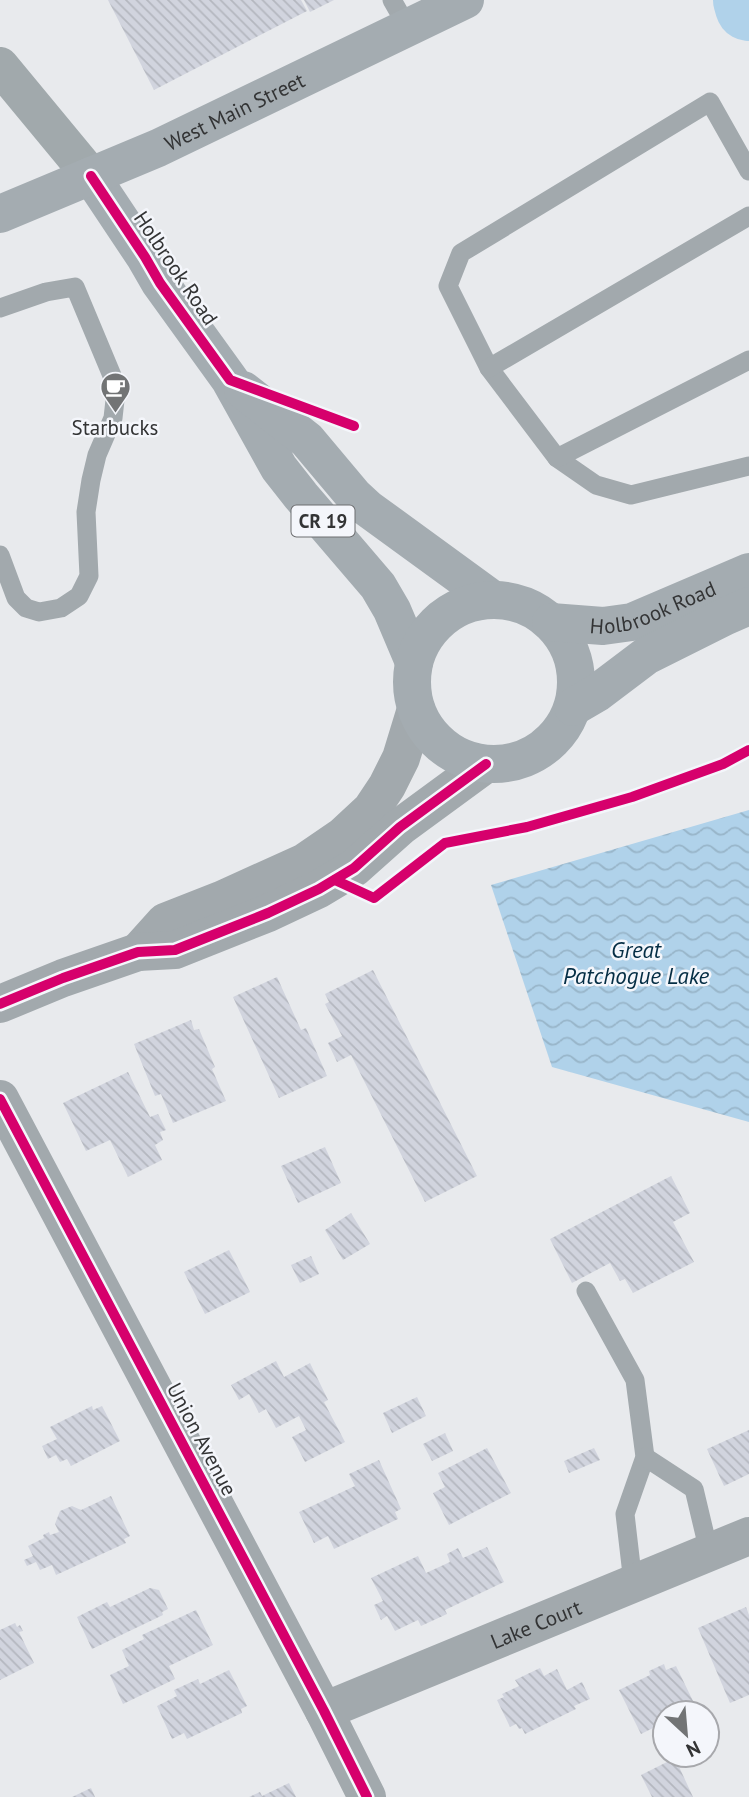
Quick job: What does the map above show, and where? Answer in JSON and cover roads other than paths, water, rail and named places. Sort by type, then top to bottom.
[{"type":"main road","name":"West Main Street","points":[[0,214],[158,148],[400,14],[465,0]]},
{"type":"main road","name":"CR 19","points":[[0,66],[91,176]]},
{"type":"main road","name":"Holbrook Road","points":[[91,176],[160,283],[230,380],[279,468],[378,586],[392,610],[414,662]]},
{"type":"main road","name":"Holbrook Road","points":[[230,380],[307,440],[367,508],[492,599]]},
{"type":"main road","name":"Holbrook Road","points":[[551,622],[603,626],[632,622],[749,572]]},
{"type":"main road","name":"Holbrook Road","points":[[492,599],[513,601],[534,609],[551,622],[572,653],[576,688],[573,707],[564,727],[548,744],[530,756],[509,763],[486,764],[463,758],[443,746],[427,730],[416,709],[412,685],[414,662],[422,642],[435,625],[451,611],[492,599]]},
{"type":"main road","name":"Holbrook Road","points":[[573,707],[597,693],[646,656],[749,606]]},
{"type":"street","points":[[138,951],[165,922],[305,862],[343,836],[371,810],[387,786],[401,758],[416,709]]},
{"type":"street","points":[[0,1004],[138,951],[175,950],[268,913],[319,889],[354,867],[400,827],[486,764]]},
{"type":"street","name":"Union Avenue","points":[[0,1099],[367,1797]]},
{"type":"street","name":"Lake Court","points":[[324,1711],[749,1536]]},
{"type":"lane","points":[[749,172],[710,102],[461,253],[448,286],[489,368],[557,458],[596,485],[631,495],[749,466]]},
{"type":"lane","points":[[489,368],[749,216]]},
{"type":"lane","points":[[0,308],[46,292],[75,287],[113,378],[115,400],[113,418],[97,455],[91,480],[86,512],[89,576],[79,596],[61,608],[39,612],[26,608],[16,598],[0,555]]},
{"type":"lane","points":[[557,458],[749,360]]},
{"type":"lane","points":[[586,1291],[635,1380],[645,1457],[625,1514],[633,1584]]},
{"type":"lane","points":[[645,1457],[694,1489],[709,1552]]},
{"type":"water","name":"Great Patchogue Lake","points":[[749,810],[749,1122],[552,1067],[491,885]]},
{"type":"waterway","points":[[747,0],[749,7]]},
{"type":"place","name":"Starbucks","points":[[115,414]]}]
